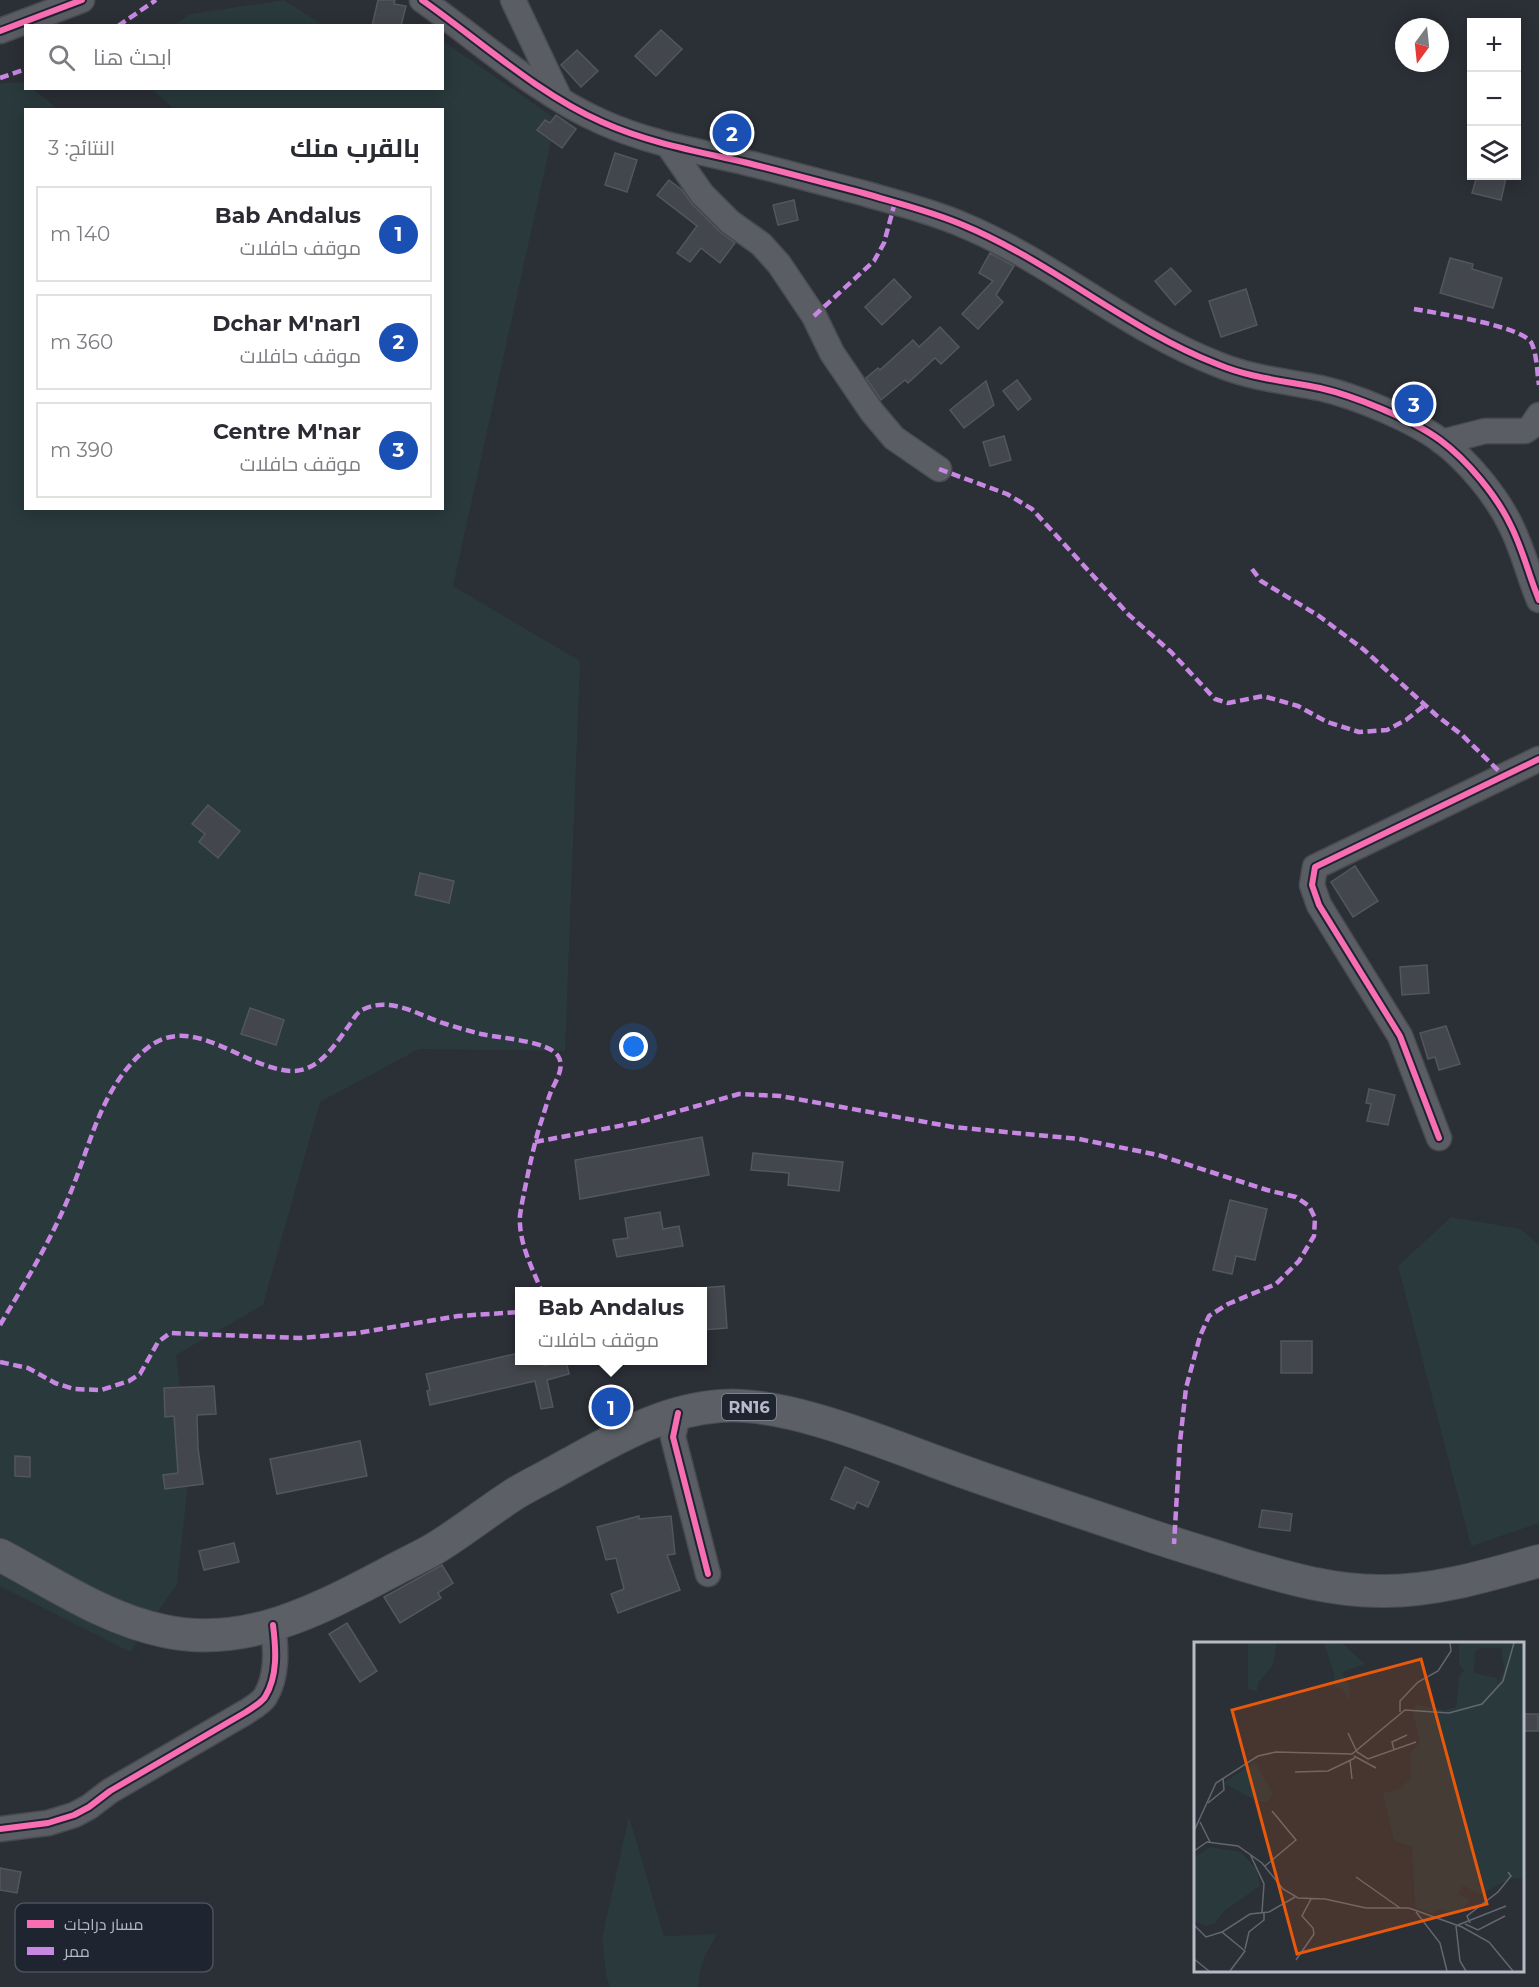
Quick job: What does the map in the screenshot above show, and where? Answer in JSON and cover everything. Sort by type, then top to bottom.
[{"type":"main road","name":"RN16","points":[[0,1555],[123,1619],[163,1631],[194,1636],[230,1635],[273,1625],[348,1595],[433,1549],[518,1492],[636,1427],[678,1413],[721,1406],[755,1407],[800,1415],[1174,1544],[1292,1580],[1342,1589],[1387,1592],[1436,1586],[1539,1562]]},
{"type":"street","points":[[0,31],[82,0]]},
{"type":"street","points":[[422,0],[560,99],[602,122],[668,145],[798,176],[928,211],[1012,247],[1094,299],[1214,363],[1242,373],[1323,389],[1380,408],[1418,426],[1442,442],[1482,482],[1511,526],[1539,600]]},
{"type":"street","points":[[513,0],[560,99]]},
{"type":"street","points":[[668,145],[702,194],[730,222],[761,244],[779,264],[814,315],[832,353],[872,412],[894,438],[939,469]]},
{"type":"street","points":[[1442,442],[1485,430],[1525,431],[1531,427],[1539,415]]},
{"type":"street","points":[[1439,1138],[1400,1036],[1319,904],[1312,885],[1315,867],[1539,759]]},
{"type":"street","points":[[678,1413],[673,1437],[676,1454],[708,1574]]},
{"type":"street","points":[[0,1829],[48,1823],[89,1808],[110,1791],[246,1712],[264,1699],[271,1682],[276,1646],[273,1625]]},
{"type":"shaded area","points":[[284,0],[321,24],[175,24],[190,14]]},
{"type":"shaded area","points":[[444,42],[556,119],[453,586],[580,661],[565,1051],[419,1049],[320,1102],[263,1305],[176,1355],[190,1466],[177,1584],[130,1652],[0,1586],[0,83],[24,82],[24,90],[34,90],[57,108],[24,108],[24,510],[444,510],[444,108],[173,108],[153,90],[444,90]]},
{"type":"shaded area","points":[[1451,1217],[1521,1229],[1539,1245],[1539,1523],[1471,1546],[1398,1266]]},
{"type":"shaded area","points":[[629,1816],[664,1936],[717,1934],[702,1962],[698,1987],[610,1987],[606,1975],[602,1938]]},
{"type":"building","points":[[378,0],[395,0],[394,4],[406,6],[402,24],[372,24]]},
{"type":"building","points":[[661,30],[682,49],[656,76],[635,56]]},
{"type":"building","points":[[577,50],[598,71],[581,87],[561,65]]},
{"type":"building","points":[[556,115],[576,129],[562,148],[537,130],[545,120],[550,123]]},
{"type":"building","points":[[615,153],[637,160],[627,192],[605,185]]},
{"type":"building","points":[[669,180],[682,190],[692,204],[720,232],[735,243],[720,263],[701,248],[690,262],[677,253],[697,226],[657,195]]},
{"type":"building","points":[[1476,180],[1506,180],[1501,200],[1472,193]]},
{"type":"building","points":[[794,200],[798,220],[778,225],[773,205]]},
{"type":"building","points":[[990,253],[1014,266],[996,295],[1003,302],[978,329],[962,314],[993,281],[979,273]]},
{"type":"building","points":[[1450,258],[1473,264],[1472,269],[1502,278],[1493,308],[1440,293]]},
{"type":"building","points":[[1171,268],[1191,291],[1175,305],[1155,281]]},
{"type":"building","points":[[894,279],[911,297],[882,325],[865,307]]},
{"type":"building","points":[[1246,289],[1257,325],[1221,337],[1209,301]]},
{"type":"building","points":[[940,327],[959,347],[941,364],[935,358],[908,383],[905,380],[881,400],[866,378],[878,368],[880,370],[913,340],[919,347]]},
{"type":"building","points":[[1017,380],[1031,399],[1018,410],[1003,391]]},
{"type":"building","points":[[986,381],[994,405],[964,428],[950,410]]},
{"type":"building","points":[[1004,436],[1011,460],[990,466],[983,442]]},
{"type":"building","points":[[208,805],[240,831],[218,858],[199,842],[205,834],[192,824]]},
{"type":"building","points":[[1355,866],[1378,901],[1353,917],[1331,882]]},
{"type":"building","points":[[420,873],[454,881],[449,903],[415,895]]},
{"type":"building","points":[[1427,965],[1429,993],[1402,995],[1400,967]]},
{"type":"building","points":[[250,1008],[284,1020],[276,1045],[241,1034]]},
{"type":"building","points":[[1446,1026],[1460,1064],[1439,1070],[1435,1057],[1428,1059],[1420,1033]]},
{"type":"building","points":[[1369,1089],[1395,1095],[1388,1125],[1367,1121],[1371,1104],[1366,1103]]},
{"type":"building","points":[[702,1137],[709,1175],[580,1199],[575,1160]]},
{"type":"building","points":[[753,1153],[843,1162],[839,1191],[788,1185],[789,1173],[751,1170]]},
{"type":"building","points":[[1230,1200],[1267,1209],[1255,1260],[1236,1256],[1232,1274],[1213,1270]]},
{"type":"building","points":[[660,1212],[663,1229],[679,1226],[683,1246],[617,1257],[613,1240],[628,1238],[625,1218]]},
{"type":"building","points":[[724,1286],[727,1328],[707,1330],[707,1288]]},
{"type":"building","points":[[1281,1341],[1312,1341],[1312,1373],[1281,1373]]},
{"type":"building","points":[[515,1354],[515,1365],[567,1365],[569,1374],[547,1380],[553,1407],[541,1409],[535,1381],[430,1405],[427,1391],[430,1390],[426,1374]]},
{"type":"building","points":[[214,1386],[216,1414],[197,1415],[198,1448],[203,1484],[165,1489],[163,1475],[178,1473],[174,1416],[165,1417],[164,1388]]},
{"type":"building","points":[[360,1441],[367,1476],[277,1494],[270,1459]]},
{"type":"building","points":[[15,1456],[30,1457],[30,1477],[15,1476]]},
{"type":"building","points":[[845,1467],[879,1482],[868,1507],[857,1502],[854,1509],[831,1499]]},
{"type":"building","points":[[1262,1510],[1292,1514],[1290,1531],[1259,1527]]},
{"type":"building","points":[[639,1516],[639,1519],[671,1516],[675,1554],[667,1555],[680,1590],[618,1613],[611,1594],[624,1589],[616,1558],[606,1560],[597,1527]]},
{"type":"building","points":[[234,1543],[239,1562],[204,1570],[199,1551]]},
{"type":"building","points":[[442,1565],[453,1583],[438,1593],[441,1598],[400,1623],[384,1597]]},
{"type":"building","points":[[347,1623],[377,1671],[360,1682],[329,1634]]},
{"type":"building","points":[[1524,1714],[1538,1714],[1538,1731],[1524,1731]]},
{"type":"building","points":[[0,1868],[21,1872],[17,1893],[0,1890]]},
{"type":"marked path","points":[[121,24],[156,0]]},
{"type":"marked path","points":[[0,78],[24,70]]},
{"type":"marked path","points":[[814,316],[874,261],[884,243],[895,202]]},
{"type":"marked path","points":[[1414,309],[1478,321],[1526,337],[1534,349],[1539,385]]},
{"type":"marked path","points":[[939,469],[1007,494],[1032,509],[1129,615],[1171,652],[1215,699],[1228,703],[1263,696],[1298,706],[1327,722],[1359,732],[1387,730],[1406,720],[1425,705]]},
{"type":"marked path","points":[[1252,569],[1261,581],[1319,616],[1363,649],[1436,715],[1462,735],[1504,776]]},
{"type":"marked path","points":[[0,1325],[39,1259],[56,1224],[108,1097],[118,1080],[145,1050],[163,1039],[181,1036],[199,1038],[274,1068],[303,1070],[327,1054],[359,1012],[374,1006],[385,1005],[405,1009],[481,1034],[545,1047],[558,1056],[560,1070],[539,1128],[520,1219],[525,1250],[540,1287]]},
{"type":"marked path","points":[[535,1142],[640,1122],[739,1094],[780,1096],[953,1127],[1079,1139],[1158,1155],[1296,1197],[1309,1206],[1315,1218],[1314,1236],[1299,1261],[1276,1284],[1228,1304],[1209,1316],[1200,1336],[1186,1388],[1180,1442],[1174,1544]]},
{"type":"marked path","points":[[0,1362],[28,1368],[55,1383],[74,1389],[101,1390],[129,1381],[140,1374],[158,1342],[170,1333],[300,1338],[358,1333],[458,1316],[515,1312]]},
{"type":"cycle path","points":[[0,31],[82,0]]},
{"type":"cycle path","points":[[422,0],[532,82],[578,110],[618,129],[684,149],[863,193],[951,220],[1028,257],[1152,333],[1217,364],[1242,373],[1320,388],[1382,409],[1414,424],[1450,448],[1490,491],[1515,535],[1539,600]]},
{"type":"cycle path","points":[[1439,1138],[1400,1036],[1319,905],[1312,885],[1315,867],[1539,759]]},
{"type":"cycle path","points":[[678,1413],[673,1437],[708,1574]]},
{"type":"cycle path","points":[[0,1829],[48,1823],[74,1815],[110,1791],[256,1705],[265,1697],[274,1671],[273,1625]]},
{"type":"place","name":"Dchar M'nar1","points":[[732,133]]},
{"type":"place","name":"Centre M'nar","points":[[1414,404]]},
{"type":"place","name":"Bab Andalus","points":[[611,1407]]}]
